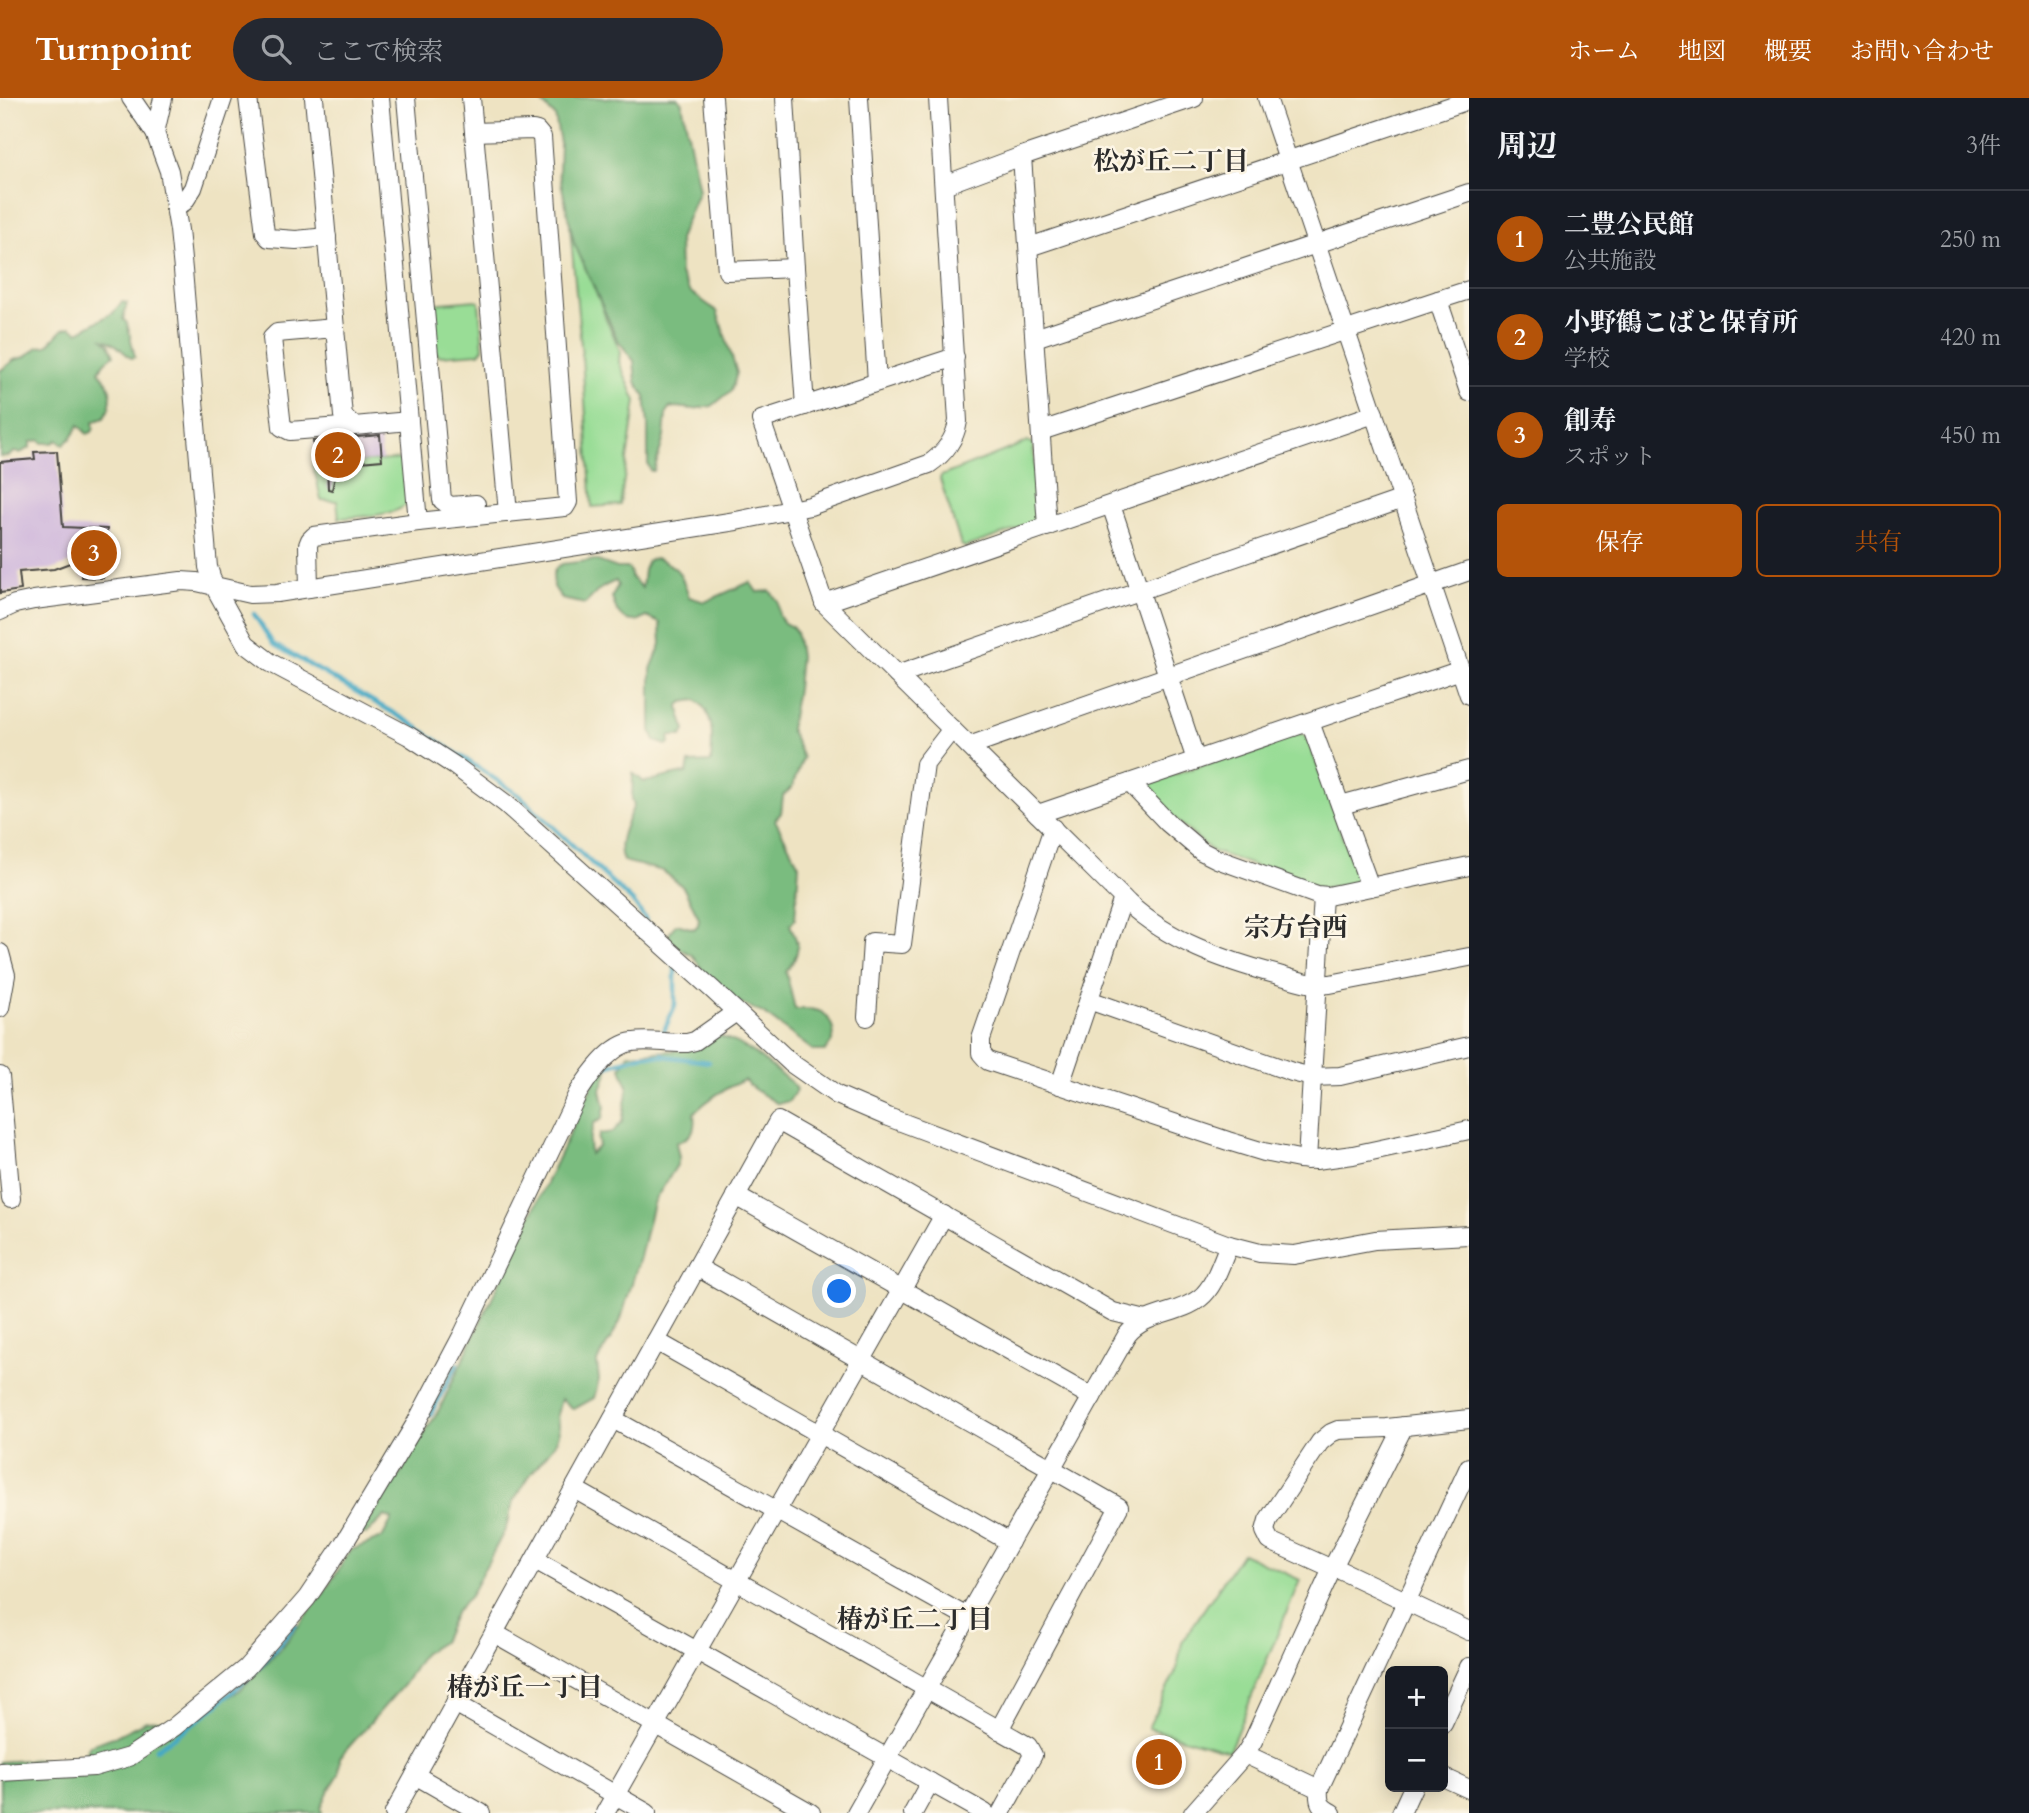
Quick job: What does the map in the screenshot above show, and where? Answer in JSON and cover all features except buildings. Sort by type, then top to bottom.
[{"type":"street","points":[[131,98],[155,133],[167,164],[175,206],[208,567],[214,586],[241,636],[253,650],[279,667],[410,736],[480,784],[506,804],[778,1052],[806,1075],[851,1101],[1229,1245],[1261,1253],[1286,1255],[1375,1240],[1469,1235]]},
{"type":"street","points":[[155,133],[163,98]]},
{"type":"street","points":[[175,206],[184,202],[193,188],[222,98]]},
{"type":"street","points":[[248,98],[265,233],[269,237],[296,240],[327,237]]},
{"type":"street","points":[[314,98],[343,415],[354,425]]},
{"type":"street","points":[[380,98],[418,522]]},
{"type":"street","points":[[405,98],[442,500],[450,506],[565,507],[568,502],[542,137],[533,130],[474,132]]},
{"type":"street","points":[[471,98],[508,507]]},
{"type":"street","points":[[713,98],[727,271],[795,268]]},
{"type":"street","points":[[785,98],[805,406]]},
{"type":"street","points":[[859,98],[877,382]]},
{"type":"street","points":[[0,611],[34,600],[189,581],[259,595],[752,519],[825,501],[929,464],[943,453],[953,438],[958,421],[938,98]]},
{"type":"street","points":[[944,185],[1194,98]]},
{"type":"street","points":[[1267,98],[1469,695]]},
{"type":"street","points":[[1029,247],[1469,100]]},
{"type":"street","points":[[1022,156],[1047,527]]},
{"type":"street","points":[[1035,338],[1469,193]]},
{"type":"street","points":[[1041,431],[1469,290]]},
{"type":"street","points":[[1438,300],[1469,392]]},
{"type":"street","points":[[335,328],[277,332],[272,338],[282,426],[290,431],[409,421]]},
{"type":"street","points":[[955,357],[761,420],[824,603],[1151,923],[1203,950],[1253,968],[1318,985],[1330,985],[1469,957]]},
{"type":"street","points":[[824,603],[1374,415]]},
{"type":"street","points":[[897,676],[1403,499]]},
{"type":"street","points":[[1111,505],[1196,760]]},
{"type":"street","points":[[309,588],[308,545],[314,536],[508,507]]},
{"type":"street","points":[[969,746],[1469,570]]},
{"type":"street","points":[[1038,814],[1461,670]]},
{"type":"street","points":[[1310,722],[1370,887]]},
{"type":"street","points":[[867,1017],[872,942],[902,944],[925,764],[952,729]]},
{"type":"street","points":[[1341,806],[1469,770]]},
{"type":"street","points":[[1130,783],[1168,823],[1201,850],[1217,859],[1313,894],[1323,896],[1469,866]]},
{"type":"street","points":[[1053,828],[985,1026],[980,1047],[981,1053],[988,1061],[1240,1145],[1307,1160],[1335,1159],[1469,1130]]},
{"type":"street","points":[[1307,1160],[1323,896]]},
{"type":"street","points":[[1060,1085],[1123,898]]},
{"type":"street","points":[[0,953],[6,980],[0,1008]]},
{"type":"street","points":[[1089,1000],[1312,1077],[1326,1078],[1358,1073],[1469,1046]]},
{"type":"street","points":[[0,1772],[85,1768],[129,1756],[174,1727],[246,1668],[307,1598],[346,1540],[415,1423],[463,1334],[589,1075],[599,1064],[629,1042],[695,1041],[737,1012]]},
{"type":"street","points":[[0,1076],[11,1199]]},
{"type":"street","points":[[394,1813],[778,1121],[1113,1312],[1146,1320]]},
{"type":"street","points":[[737,1196],[1092,1397]]},
{"type":"street","points":[[606,1813],[944,1215]]},
{"type":"street","points":[[856,1813],[1128,1335],[1133,1328],[1146,1320],[1202,1297],[1229,1245]]},
{"type":"street","points":[[697,1267],[1119,1507],[999,1730]]},
{"type":"street","points":[[656,1341],[1010,1542]]},
{"type":"street","points":[[613,1419],[967,1617]]},
{"type":"street","points":[[1469,1419],[1338,1430],[1331,1433],[1320,1442],[1268,1520],[1265,1531],[1270,1541],[1332,1569],[1340,1570],[1469,1631]]},
{"type":"street","points":[[1193,1813],[1245,1754],[1332,1569],[1404,1426]]},
{"type":"street","points":[[1332,1813],[1320,1805],[1319,1789],[1469,1467]]},
{"type":"street","points":[[574,1489],[1028,1746],[1032,1755],[1001,1813]]},
{"type":"street","points":[[535,1560],[985,1813]]},
{"type":"street","points":[[494,1633],[811,1813]]},
{"type":"street","points":[[1448,1712],[1469,1667]]},
{"type":"street","points":[[455,1703],[647,1813]]},
{"type":"street","points":[[1245,1754],[1319,1789]]},
{"type":"street","points":[[415,1775],[481,1813]]},
{"type":"street","points":[[1448,1779],[1469,1789]]},
{"type":"street","points":[[913,1813],[930,1782]]},
{"type":"street","points":[[1401,1813],[1411,1792]]},
{"type":"green space","points":[[537,98],[678,98],[682,103],[699,190],[679,239],[680,274],[689,291],[717,311],[737,373],[731,391],[712,406],[693,409],[669,408],[654,471],[651,471],[648,464],[645,396],[636,382],[634,361],[617,339],[574,243],[559,173],[560,143],[555,116]]},
{"type":"green space","points":[[570,228],[577,234],[606,319],[620,350],[619,362],[636,401],[620,505],[592,507]]},
{"type":"green space","points":[[476,300],[479,302],[483,348],[479,353],[440,356],[433,351],[431,304]]},
{"type":"green space","points":[[122,302],[127,303],[123,319],[127,323],[135,357],[131,358],[103,339],[109,344],[114,355],[99,371],[107,382],[111,399],[104,418],[93,422],[92,432],[87,434],[79,425],[63,445],[57,440],[53,443],[42,443],[40,440],[30,442],[30,448],[20,453],[14,452],[0,457],[0,371],[38,347],[47,346],[63,329],[71,327],[78,332],[113,313]]},
{"type":"green space","points":[[1027,442],[1033,443],[1038,518],[1033,524],[965,547],[961,545],[941,476]]},
{"type":"green space","points":[[406,459],[410,498],[399,509],[379,515],[339,518],[337,501],[321,500],[312,465]]},
{"type":"green space","points":[[656,558],[675,568],[689,597],[705,602],[750,582],[757,592],[770,591],[778,601],[779,616],[796,632],[800,656],[790,729],[803,758],[792,787],[783,796],[781,813],[775,820],[799,865],[795,919],[790,925],[796,938],[797,949],[786,972],[795,1009],[819,1011],[831,1024],[833,1037],[825,1051],[814,1051],[763,1013],[736,1001],[703,971],[693,956],[668,942],[670,932],[677,924],[694,929],[698,925],[699,918],[683,887],[663,871],[623,861],[621,840],[634,805],[633,773],[644,782],[687,773],[689,763],[711,762],[710,720],[707,712],[696,700],[683,702],[679,709],[685,731],[681,736],[669,736],[670,743],[666,745],[655,741],[651,730],[651,669],[661,644],[660,623],[647,617],[628,620],[620,615],[612,597],[618,585],[616,581],[601,588],[585,604],[562,599],[554,587],[553,574],[562,564],[595,560],[617,568],[627,568],[631,577],[642,588],[648,560]]},
{"type":"green space","points":[[1299,733],[1307,737],[1357,877],[1355,883],[1321,889],[1212,851],[1144,792],[1146,784]]},
{"type":"green space","points":[[714,1035],[746,1048],[797,1089],[789,1101],[778,1104],[744,1080],[730,1086],[694,1113],[692,1132],[676,1143],[679,1157],[677,1165],[653,1203],[620,1322],[597,1362],[599,1380],[594,1398],[574,1409],[561,1399],[557,1415],[559,1434],[555,1444],[513,1502],[506,1528],[470,1596],[456,1611],[442,1642],[423,1654],[404,1684],[340,1757],[339,1774],[327,1794],[321,1808],[322,1813],[0,1813],[0,1762],[43,1759],[62,1765],[87,1762],[86,1753],[90,1745],[146,1721],[163,1720],[177,1729],[240,1690],[282,1647],[323,1594],[351,1550],[382,1538],[392,1519],[385,1516],[366,1534],[360,1533],[440,1408],[598,1073],[606,1067],[608,1070],[601,1090],[605,1107],[602,1119],[594,1123],[589,1142],[590,1154],[599,1146],[600,1134],[613,1132],[622,1122],[628,1087],[621,1068],[629,1054],[685,1050]]},
{"type":"green space","points":[[1242,1553],[1300,1580],[1229,1751],[1148,1728],[1177,1669],[1182,1642]]},
{"type":"waterway","points":[[254,614],[273,644],[411,723],[519,795],[634,903],[646,920]]},
{"type":"waterway","points":[[664,1039],[664,1031],[675,1005],[673,963]]},
{"type":"waterway","points":[[663,1054],[709,1062]]},
{"type":"waterway","points":[[607,1066],[644,1055],[663,1056]]},
{"type":"waterway","points":[[430,1415],[457,1364]]},
{"type":"waterway","points":[[156,1749],[195,1722],[248,1678],[295,1625]]},
{"type":"place","name":"小野鶴こばと保育所","points":[[338,455]]},
{"type":"place","name":"創寿","points":[[94,553]]},
{"type":"place","name":"二豊公民館","points":[[1159,1762]]},
{"type":"district","name":"松が丘二丁目","points":[[1171,161]]},
{"type":"district","name":"宗方台西","points":[[1296,927]]},
{"type":"district","name":"椿が丘二丁目","points":[[915,1619]]},
{"type":"district","name":"椿が丘一丁目","points":[[525,1687]]}]
